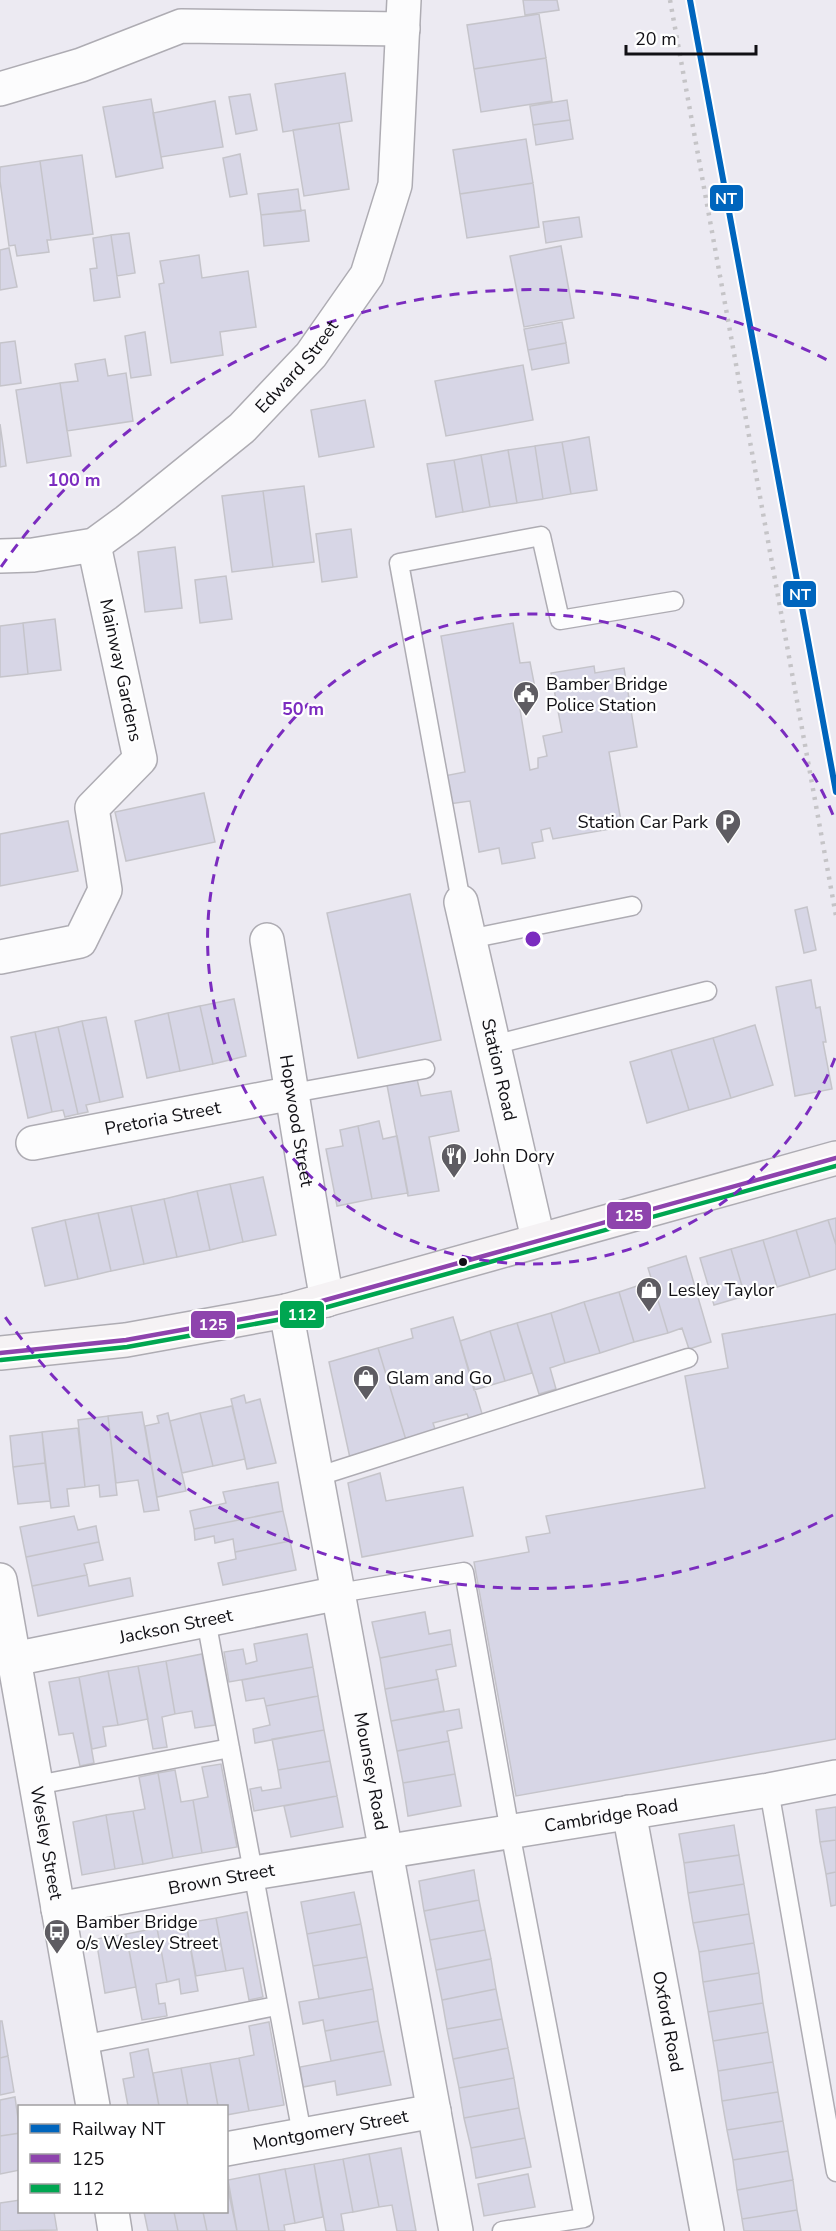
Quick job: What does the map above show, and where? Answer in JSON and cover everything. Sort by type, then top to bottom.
[{"type":"main road","points":[[0,1353],[126,1340],[286,1311],[538,1239],[836,1158]]},
{"type":"street","name":"Edward Street","points":[[0,89],[81,65],[181,26],[404,14],[395,185],[367,275],[311,355],[242,428],[127,521],[93,545],[33,555],[0,556]]},
{"type":"street","name":"Mainway Gardens","points":[[0,957],[80,941],[105,890],[92,808],[140,759],[93,545]]},
{"type":"street","name":"Station Road","points":[[460,902],[538,1239]]},
{"type":"street","name":"Hopwood Street","points":[[267,940],[306,1186],[327,1300]]},
{"type":"street","name":"Pretoria Street","points":[[33,1143],[293,1093]]},
{"type":"street","name":"Mounsey Road","points":[[286,1311],[456,2231]]},
{"type":"street","name":"Wesley Street","points":[[0,1580],[93,2105]]},
{"type":"street","name":"Jackson Street","points":[[14,1659],[339,1593]]},
{"type":"street","name":"Cambridge Road","points":[[386,1851],[769,1790],[836,1777]]},
{"type":"street","name":"Oxford Road","points":[[629,1812],[707,2231]]},
{"type":"street","name":"Brown Street","points":[[58,1909],[386,1851]]},
{"type":"street","name":"Montgomery Street","points":[[228,2149],[434,2111]]},
{"type":"street","points":[[112,2213],[115,2231]]},
{"type":"lane","points":[[460,902],[399,563],[542,536],[560,620],[674,601]]},
{"type":"lane","points":[[469,939],[632,906]]},
{"type":"lane","points":[[494,1045],[707,991]]},
{"type":"lane","points":[[293,1093],[425,1069]]},
{"type":"lane","points":[[316,1478],[688,1358]]},
{"type":"lane","points":[[339,1593],[464,1572],[510,1832],[584,2218],[502,2231]]},
{"type":"lane","points":[[206,1620],[276,2006],[302,2134]]},
{"type":"lane","points":[[36,1785],[230,1748]]},
{"type":"lane","points":[[769,1790],[836,2172]]},
{"type":"lane","points":[[82,2045],[276,2006]]},
{"type":"building","points":[[523,0],[557,0],[559,10],[525,15]]},
{"type":"building","points":[[539,14],[546,58],[474,69],[467,25]]},
{"type":"building","points":[[546,58],[552,101],[481,112],[474,69]]},
{"type":"building","points":[[345,73],[352,121],[283,132],[275,84]]},
{"type":"building","points":[[250,94],[257,130],[236,134],[229,97]]},
{"type":"building","points":[[151,99],[163,168],[116,177],[103,107]]},
{"type":"building","points":[[567,100],[570,120],[533,125],[530,106]]},
{"type":"building","points":[[215,101],[223,147],[161,157],[153,113]]},
{"type":"building","points":[[570,120],[573,139],[536,145],[533,125]]},
{"type":"building","points":[[339,123],[349,189],[304,196],[293,130]]},
{"type":"building","points":[[526,139],[533,183],[460,194],[453,150]]},
{"type":"building","points":[[240,154],[247,194],[230,197],[223,158]]},
{"type":"building","points":[[82,155],[93,234],[51,240],[40,161]]},
{"type":"building","points":[[40,161],[51,240],[47,240],[49,252],[17,256],[15,245],[9,246],[0,167]]},
{"type":"building","points":[[533,183],[539,227],[467,238],[460,194]]},
{"type":"building","points":[[298,189],[301,211],[261,215],[258,194]]},
{"type":"building","points":[[305,210],[309,241],[264,246],[261,215]]},
{"type":"building","points":[[579,217],[582,237],[546,243],[543,222]]},
{"type":"building","points":[[129,233],[135,273],[117,276],[111,235]]},
{"type":"building","points":[[111,235],[120,297],[94,301],[90,269],[97,268],[93,238]]},
{"type":"building","points":[[561,246],[574,318],[524,327],[510,256]]},
{"type":"building","points":[[9,248],[17,287],[0,290],[0,250]]},
{"type":"building","points":[[199,255],[202,278],[248,271],[256,327],[220,332],[223,355],[171,363],[159,284],[164,283],[160,261]]},
{"type":"building","points":[[562,322],[566,343],[528,350],[524,329]]},
{"type":"building","points":[[145,332],[151,375],[131,378],[125,336]]},
{"type":"building","points":[[15,341],[21,383],[0,386],[0,343]]},
{"type":"building","points":[[566,343],[569,363],[532,370],[528,350]]},
{"type":"building","points":[[105,359],[108,376],[126,373],[133,421],[67,431],[60,383],[78,381],[75,364]]},
{"type":"building","points":[[523,365],[533,420],[446,436],[435,381]]},
{"type":"building","points":[[60,383],[71,456],[27,463],[16,390]]},
{"type":"building","points":[[365,400],[374,447],[319,457],[311,410]]},
{"type":"building","points":[[0,424],[6,466],[0,467]]},
{"type":"building","points":[[589,437],[597,490],[571,494],[562,442]]},
{"type":"building","points":[[562,442],[571,494],[543,499],[535,446]]},
{"type":"building","points":[[535,446],[543,499],[517,503],[508,450]]},
{"type":"building","points":[[508,450],[517,503],[490,507],[481,455]]},
{"type":"building","points":[[481,455],[490,507],[463,512],[454,460]]},
{"type":"building","points":[[454,460],[463,512],[436,517],[427,464]]},
{"type":"building","points":[[304,486],[314,562],[273,567],[263,491]]},
{"type":"building","points":[[263,491],[273,567],[232,572],[222,496]]},
{"type":"building","points":[[351,529],[357,577],[322,582],[316,534]]},
{"type":"building","points":[[175,547],[182,608],[145,612],[138,552]]},
{"type":"building","points":[[226,576],[232,619],[200,623],[195,580]]},
{"type":"building","points":[[55,619],[61,670],[28,674],[23,623]]},
{"type":"building","points":[[23,623],[28,674],[0,677],[0,626]]},
{"type":"building","points":[[513,623],[520,663],[530,662],[536,693],[518,697],[530,770],[538,768],[538,758],[547,756],[543,736],[562,732],[551,673],[594,666],[595,673],[624,668],[637,747],[609,752],[622,827],[553,839],[550,828],[541,830],[543,841],[532,843],[535,858],[502,864],[499,848],[479,852],[470,801],[449,804],[444,776],[465,772],[441,636]]},
{"type":"building","points":[[204,793],[215,842],[126,861],[115,812]]},
{"type":"building","points":[[68,821],[78,871],[0,886],[0,834]]},
{"type":"building","points":[[410,894],[441,1040],[358,1058],[327,913]]},
{"type":"building","points":[[807,907],[816,950],[804,953],[795,910]]},
{"type":"building","points":[[811,980],[816,1008],[820,1007],[826,1042],[823,1042],[832,1089],[795,1096],[776,987]]},
{"type":"building","points":[[234,999],[246,1056],[213,1064],[200,1006]]},
{"type":"building","points":[[200,1006],[213,1064],[180,1071],[168,1013]]},
{"type":"building","points":[[168,1013],[180,1071],[147,1078],[135,1021]]},
{"type":"building","points":[[106,1017],[123,1097],[100,1102],[82,1021]]},
{"type":"building","points":[[82,1021],[100,1102],[86,1105],[88,1112],[78,1114],[58,1027]]},
{"type":"building","points":[[755,1025],[773,1085],[731,1098],[713,1038]]},
{"type":"building","points":[[58,1027],[78,1114],[65,1117],[63,1110],[52,1112],[35,1032]]},
{"type":"building","points":[[35,1032],[52,1112],[28,1118],[11,1037]]},
{"type":"building","points":[[713,1038],[731,1098],[689,1110],[671,1050]]},
{"type":"building","points":[[671,1050],[689,1110],[647,1123],[630,1062]]},
{"type":"building","points":[[417,1079],[421,1096],[451,1091],[459,1131],[429,1137],[439,1191],[408,1196],[387,1085]]},
{"type":"building","points":[[379,1121],[383,1139],[397,1136],[408,1193],[372,1199],[358,1126]]},
{"type":"building","points":[[358,1126],[372,1199],[337,1206],[326,1149],[343,1146],[340,1130]]},
{"type":"building","points":[[263,1177],[276,1235],[243,1242],[230,1184]]},
{"type":"building","points":[[230,1184],[243,1242],[210,1250],[197,1191]]},
{"type":"building","points":[[197,1191],[210,1250],[177,1257],[164,1199]]},
{"type":"building","points":[[164,1199],[177,1257],[144,1264],[131,1206]]},
{"type":"building","points":[[131,1206],[144,1264],[111,1271],[98,1213]]},
{"type":"building","points":[[98,1213],[111,1271],[78,1279],[65,1220]]},
{"type":"building","points":[[836,1218],[836,1245],[828,1220]]},
{"type":"building","points":[[65,1220],[78,1279],[45,1286],[32,1228]]},
{"type":"building","points":[[828,1220],[836,1245],[836,1269],[810,1277],[796,1230]]},
{"type":"building","points":[[796,1230],[810,1277],[777,1287],[763,1240]]},
{"type":"building","points":[[763,1240],[777,1287],[745,1296],[731,1249]]},
{"type":"building","points":[[731,1249],[745,1296],[714,1305],[700,1258]]},
{"type":"building","points":[[686,1256],[711,1342],[689,1349],[682,1328],[668,1333],[648,1268]]},
{"type":"building","points":[[652,1281],[668,1333],[634,1342],[619,1292]]},
{"type":"building","points":[[619,1292],[634,1342],[600,1353],[584,1302]]},
{"type":"building","points":[[584,1302],[600,1353],[565,1363],[551,1313]]},
{"type":"building","points":[[551,1313],[565,1363],[550,1368],[556,1389],[539,1394],[517,1323]]},
{"type":"building","points":[[836,1314],[836,1739],[516,1796],[474,1562],[529,1552],[526,1537],[550,1533],[546,1516],[705,1488],[685,1376],[728,1368],[722,1334]]},
{"type":"building","points":[[453,1317],[483,1417],[470,1421],[467,1414],[433,1423],[436,1432],[406,1440],[378,1348],[413,1338],[411,1329]]},
{"type":"building","points":[[517,1323],[532,1373],[505,1381],[490,1331]]},
{"type":"building","points":[[490,1331],[505,1381],[474,1390],[460,1341]]},
{"type":"building","name":"Glam and Go","points":[[378,1348],[406,1440],[350,1458],[329,1362]]},
{"type":"building","points":[[244,1395],[246,1403],[260,1399],[276,1463],[247,1469],[231,1399]]},
{"type":"building","points":[[232,1406],[245,1459],[213,1466],[200,1413]]},
{"type":"building","points":[[142,1412],[159,1510],[144,1512],[138,1480],[116,1483],[108,1416]]},
{"type":"building","points":[[168,1413],[186,1491],[157,1497],[145,1426],[159,1423],[157,1416]]},
{"type":"building","points":[[200,1413],[213,1466],[182,1473],[170,1421]]},
{"type":"building","points":[[108,1416],[117,1495],[100,1497],[99,1485],[85,1487],[78,1420]]},
{"type":"building","points":[[78,1428],[85,1487],[67,1489],[69,1506],[51,1508],[42,1432]]},
{"type":"building","points":[[42,1432],[45,1463],[13,1467],[10,1436]]},
{"type":"building","points":[[45,1463],[50,1501],[18,1504],[13,1467]]},
{"type":"building","points":[[380,1473],[386,1501],[463,1487],[473,1536],[362,1557],[348,1483]]},
{"type":"building","points":[[278,1482],[283,1511],[194,1529],[190,1511],[226,1503],[223,1492]]},
{"type":"building","points":[[283,1511],[290,1541],[235,1552],[233,1539],[215,1543],[214,1536],[195,1540],[194,1529]]},
{"type":"building","points":[[74,1516],[78,1530],[96,1526],[99,1542],[26,1557],[20,1527]]},
{"type":"building","points":[[290,1541],[296,1570],[223,1585],[218,1563],[236,1559],[235,1552]]},
{"type":"building","points":[[99,1542],[103,1560],[84,1564],[87,1575],[32,1586],[26,1557]]},
{"type":"building","points":[[87,1575],[89,1586],[130,1578],[133,1596],[38,1616],[32,1586]]},
{"type":"building","points":[[425,1612],[429,1634],[450,1630],[452,1644],[380,1658],[372,1622]]},
{"type":"building","points":[[307,1634],[313,1667],[229,1682],[224,1652],[243,1649],[246,1664],[257,1661],[254,1644]]},
{"type":"building","points":[[452,1644],[456,1666],[436,1670],[438,1679],[385,1689],[380,1658]]},
{"type":"building","points":[[202,1654],[215,1725],[195,1728],[192,1711],[175,1714],[166,1661]]},
{"type":"building","points":[[166,1661],[175,1714],[162,1717],[167,1747],[153,1749],[138,1666]]},
{"type":"building","points":[[138,1666],[148,1719],[118,1725],[108,1671]]},
{"type":"building","points":[[313,1667],[318,1696],[266,1706],[264,1698],[246,1701],[242,1680]]},
{"type":"building","points":[[108,1671],[118,1725],[103,1727],[106,1746],[92,1749],[79,1677]]},
{"type":"building","points":[[79,1677],[94,1763],[80,1766],[73,1733],[59,1735],[49,1682]]},
{"type":"building","points":[[438,1679],[444,1711],[391,1721],[385,1689]]},
{"type":"building","points":[[318,1696],[324,1730],[255,1743],[253,1729],[270,1725],[266,1706]]},
{"type":"building","points":[[459,1709],[462,1728],[447,1731],[449,1741],[397,1751],[391,1721]]},
{"type":"building","points":[[324,1730],[330,1761],[278,1770],[272,1739]]},
{"type":"building","points":[[449,1741],[455,1774],[403,1783],[397,1751]]},
{"type":"building","points":[[330,1761],[337,1796],[254,1811],[250,1789],[261,1787],[262,1791],[281,1788],[278,1770]]},
{"type":"building","points":[[221,1764],[237,1847],[202,1853],[193,1800],[208,1797],[202,1767]]},
{"type":"building","points":[[175,1770],[181,1802],[193,1800],[202,1853],[173,1858],[158,1773]]},
{"type":"building","points":[[158,1773],[173,1858],[143,1864],[133,1811],[145,1809],[139,1777]]},
{"type":"building","points":[[455,1774],[461,1806],[408,1816],[403,1783]]},
{"type":"building","points":[[337,1796],[343,1827],[291,1837],[284,1806]]},
{"type":"building","points":[[836,1807],[836,1840],[820,1842],[816,1810]]},
{"type":"building","points":[[133,1811],[143,1864],[115,1869],[106,1815]]},
{"type":"building","points":[[106,1815],[115,1869],[82,1875],[73,1822]]},
{"type":"building","points":[[734,1825],[739,1855],[684,1863],[679,1834]]},
{"type":"building","points":[[836,1840],[836,1872],[826,1874],[820,1842]]},
{"type":"building","points":[[739,1855],[744,1884],[688,1893],[684,1863]]},
{"type":"building","points":[[474,1870],[479,1900],[424,1911],[419,1881]]},
{"type":"building","points":[[836,1872],[836,1905],[831,1906],[826,1874]]},
{"type":"building","points":[[744,1884],[749,1914],[693,1923],[688,1893]]},
{"type":"building","points":[[354,1892],[361,1924],[307,1934],[301,1902]]},
{"type":"building","points":[[479,1900],[485,1930],[430,1940],[424,1911]]},
{"type":"building","points":[[247,1912],[263,1997],[249,2000],[243,1968],[226,1971],[216,1918]]},
{"type":"building","points":[[749,1914],[754,1943],[699,1952],[693,1923]]},
{"type":"building","points":[[216,1918],[226,1971],[196,1976],[186,1923]]},
{"type":"building","points":[[186,1923],[198,1991],[181,1994],[179,1979],[167,1982],[157,1928]]},
{"type":"building","points":[[361,1924],[367,1957],[313,1966],[307,1934]]},
{"type":"building","points":[[157,1928],[167,1982],[156,1984],[159,2004],[165,2003],[167,2016],[142,2020],[126,1934]]},
{"type":"building","points":[[485,1930],[491,1959],[436,1970],[430,1940]]},
{"type":"building","points":[[126,1934],[136,1987],[105,1993],[96,1939]]},
{"type":"building","points":[[754,1943],[759,1973],[703,1982],[699,1952]]},
{"type":"building","points":[[367,1957],[373,1989],[319,1999],[313,1966]]},
{"type":"building","points":[[491,1959],[496,1989],[442,2000],[436,1970]]},
{"type":"building","points":[[759,1973],[763,2003],[708,2012],[703,1982]]},
{"type":"building","points":[[373,1989],[378,2021],[325,2031],[323,2020],[303,2024],[299,2002]]},
{"type":"building","points":[[496,1989],[502,2019],[447,2029],[442,2000]]},
{"type":"building","points":[[763,2003],[768,2032],[713,2041],[708,2012]]},
{"type":"building","points":[[502,2019],[508,2048],[453,2059],[447,2029]]},
{"type":"building","points":[[0,2021],[2,2021],[8,2056],[0,2058]]},
{"type":"building","points":[[378,2021],[384,2051],[331,2061],[325,2031]]},
{"type":"building","points":[[269,2022],[284,2105],[249,2111],[239,2058],[254,2055],[249,2026]]},
{"type":"building","points":[[768,2032],[773,2062],[718,2071],[713,2041]]},
{"type":"building","points":[[508,2048],[514,2078],[459,2088],[453,2059]]},
{"type":"building","points":[[148,2049],[159,2105],[128,2105],[123,2079],[134,2077],[130,2053]]},
{"type":"building","points":[[384,2051],[391,2085],[337,2095],[335,2081],[303,2087],[300,2067]]},
{"type":"building","points":[[8,2056],[14,2092],[0,2095],[0,2058]]},
{"type":"building","points":[[239,2058],[249,2111],[228,2115],[228,2105],[218,2105],[210,2063]]},
{"type":"building","points":[[773,2062],[778,2092],[722,2101],[718,2071]]},
{"type":"building","points":[[210,2063],[218,2105],[188,2105],[181,2068]]},
{"type":"building","points":[[181,2068],[188,2105],[159,2105],[153,2073]]},
{"type":"building","points":[[514,2078],[519,2108],[464,2118],[459,2088]]},
{"type":"building","points":[[778,2092],[783,2121],[727,2130],[722,2101]]},
{"type":"building","points":[[15,2097],[18,2133],[0,2136],[0,2100]]},
{"type":"building","points":[[519,2108],[525,2138],[471,2148],[464,2118]]},
{"type":"building","points":[[783,2121],[788,2151],[733,2160],[727,2130]]},
{"type":"building","points":[[18,2133],[18,2170],[0,2174],[0,2136]]},
{"type":"building","points":[[525,2138],[531,2167],[476,2178],[471,2148]]},
{"type":"building","points":[[401,2148],[416,2231],[397,2231],[392,2205],[379,2207],[369,2154]]},
{"type":"building","points":[[788,2151],[793,2180],[737,2190],[733,2160]]},
{"type":"building","points":[[369,2154],[379,2207],[353,2212],[343,2159]]},
{"type":"building","points":[[343,2159],[353,2212],[341,2214],[344,2231],[326,2231],[314,2164]]},
{"type":"building","points":[[314,2164],[323,2217],[295,2223],[285,2169]]},
{"type":"building","points":[[285,2169],[295,2223],[284,2225],[285,2231],[269,2231],[259,2174]]},
{"type":"building","points":[[259,2174],[269,2231],[237,2231],[228,2180]]},
{"type":"building","points":[[528,2174],[535,2207],[484,2216],[478,2184]]},
{"type":"building","points":[[793,2180],[797,2210],[742,2219],[737,2190]]},
{"type":"building","points":[[228,2189],[237,2231],[207,2231],[203,2213],[228,2213]]},
{"type":"building","points":[[18,2200],[18,2213],[54,2213],[57,2230],[0,2231],[0,2203]]},
{"type":"building","points":[[797,2210],[801,2231],[744,2231],[742,2219]]},
{"type":"building","points":[[144,2213],[174,2213],[178,2231],[148,2231]]},
{"type":"building","points":[[174,2213],[203,2213],[207,2231],[178,2231]]},
{"type":"railway","points":[[670,0],[836,916]]},
{"type":"rail line","name":"NT","points":[[690,0],[836,792]]},
{"type":"transit line","name":"125","points":[[0,1353],[126,1340],[286,1311],[836,1158]]},
{"type":"transit line","name":"112","points":[[1,1360],[127,1347],[288,1318],[836,1166]]},
{"type":"place","name":"Bamber Bridge Police Station","points":[[526,717]]},
{"type":"place","name":"Station Car Park","points":[[728,845]]},
{"type":"place","name":"John Dory","points":[[454,1179]]},
{"type":"place","name":"Lesley Taylor","points":[[649,1313]]},
{"type":"place","name":"Glam and Go","points":[[366,1401]]},
{"type":"place","name":"Bamber Bridge o/s Wesley Street","points":[[57,1955]]}]
